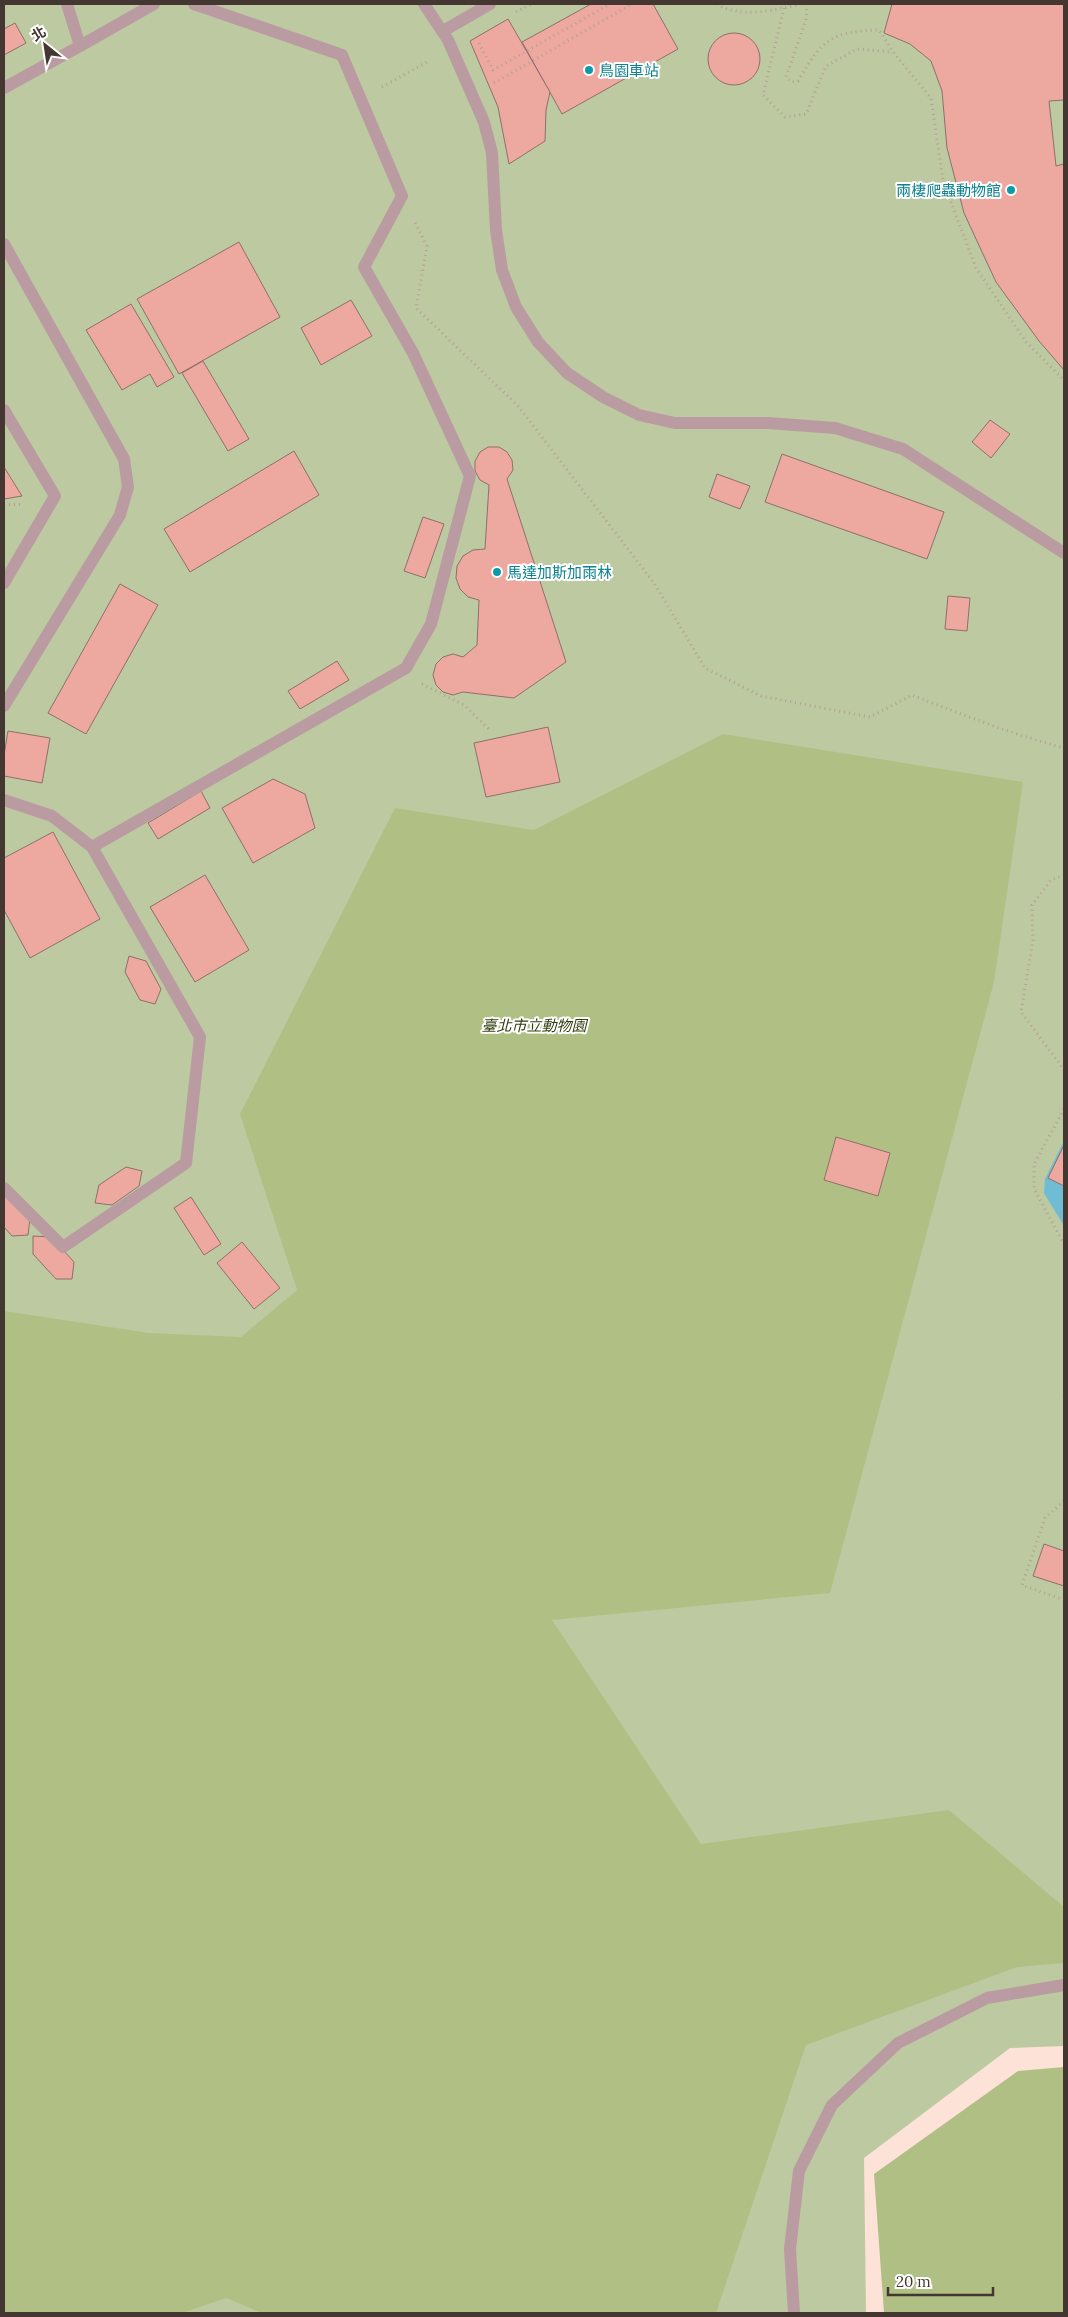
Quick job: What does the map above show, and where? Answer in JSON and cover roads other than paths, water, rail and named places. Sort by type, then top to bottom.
[{"type":"street","points":[[68,4],[80,46]]},
{"type":"street","points":[[4,88],[154,4]]},
{"type":"street","points":[[92,847],[406,668],[431,624],[470,476],[413,353],[364,268],[402,196],[362,98],[342,55],[194,4]]},
{"type":"street","points":[[424,4],[443,31],[484,122],[492,153],[496,230],[502,270],[516,307],[538,342],[567,373],[603,397],[639,415],[675,423],[768,423],[835,428],[903,449],[1064,552]]},
{"type":"street","points":[[443,31],[490,4]]},
{"type":"street","points":[[4,244],[124,459],[128,487],[120,515],[4,706]]},
{"type":"street","points":[[4,410],[55,496],[4,583]]},
{"type":"street","points":[[4,800],[52,816],[92,847],[200,1037],[186,1163],[63,1247],[4,1188]]},
{"type":"street","points":[[794,2313],[790,2248],[799,2170],[832,2105],[898,2044],[987,1998],[1064,1985]]},
{"type":"water","points":[[1064,1141],[1064,1226],[1044,1193],[1045,1179]]},
{"type":"place","name":"鳥園車站","points":[[589,70]]},
{"type":"place","name":"兩棲爬蟲動物館","points":[[1011,190]]},
{"type":"place","name":"馬達加斯加雨林","points":[[497,572]]},
{"type":"park label","name":"臺北市立動物園","points":[[534,1025]]}]
